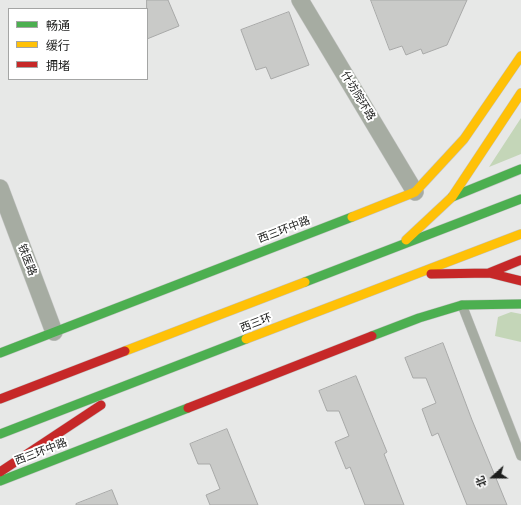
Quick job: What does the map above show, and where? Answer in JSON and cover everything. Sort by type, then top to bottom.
[{"type":"main road","name":"西三环中路","points":[[0,353],[415,192],[464,139],[521,56]]},
{"type":"main road","points":[[398,248],[452,197],[521,93]]},
{"type":"main road","points":[[452,197],[521,169]]},
{"type":"main road","name":"西三环","points":[[2,398],[521,200]]},
{"type":"main road","name":"西三环","points":[[0,434],[521,234]]},
{"type":"main road","points":[[489,272],[521,260]]},
{"type":"main road","points":[[416,274],[489,272],[521,281]]},
{"type":"main road","name":"西三环中路","points":[[0,481],[419,318],[462,305],[521,304]]},
{"type":"main road","points":[[0,472],[136,383]]},
{"type":"street","name":"什坊院环路","points":[[300,0],[415,192]]},
{"type":"street","name":"铁医路","points":[[0,188],[54,332]]},
{"type":"lane","points":[[462,305],[521,456]]},
{"type":"green space","points":[[521,118],[521,154],[489,167]]},
{"type":"green space","points":[[511,312],[521,314],[521,342],[495,336],[498,317]]},
{"type":"building","points":[[147,0],[168,0],[179,26],[148,39]]},
{"type":"building","points":[[371,0],[467,0],[447,45],[423,54],[421,49],[406,55],[402,46],[390,50]]},
{"type":"building","points":[[289,12],[309,65],[271,79],[266,67],[256,70],[241,30]]},
{"type":"building","points":[[443,343],[472,420],[507,505],[467,505],[438,433],[432,436],[422,409],[436,403],[426,378],[413,378],[405,358]]},
{"type":"building","points":[[356,376],[387,452],[384,454],[404,505],[365,505],[350,467],[346,469],[335,442],[349,436],[339,411],[327,411],[319,391]]},
{"type":"building","points":[[227,429],[258,505],[210,505],[206,495],[220,489],[210,464],[198,464],[190,444]]},
{"type":"building","points":[[112,490],[118,505],[76,505],[76,504]]},
{"type":"traffic: fast","points":[[452,197],[521,169]]},
{"type":"traffic: fast","points":[[305,282],[521,199]]},
{"type":"traffic: fast","points":[[0,353],[352,217]]},
{"type":"traffic: fast","points":[[372,336],[419,318],[462,305],[521,304]]},
{"type":"traffic: fast","points":[[0,434],[246,339]]},
{"type":"traffic: fast","points":[[0,481],[188,408]]},
{"type":"traffic: slow","points":[[352,217],[415,192],[464,139],[521,56]]},
{"type":"traffic: slow","points":[[406,240],[452,197],[521,93]]},
{"type":"traffic: slow","points":[[246,339],[521,234]]},
{"type":"traffic: slow","points":[[125,351],[305,282]]},
{"type":"traffic: jam","points":[[489,273],[521,260]]},
{"type":"traffic: jam","points":[[431,274],[489,273],[521,281]]},
{"type":"traffic: jam","points":[[188,408],[372,336]]},
{"type":"traffic: jam","points":[[0,399],[125,351]]},
{"type":"traffic: jam","points":[[0,472],[101,405]]}]
